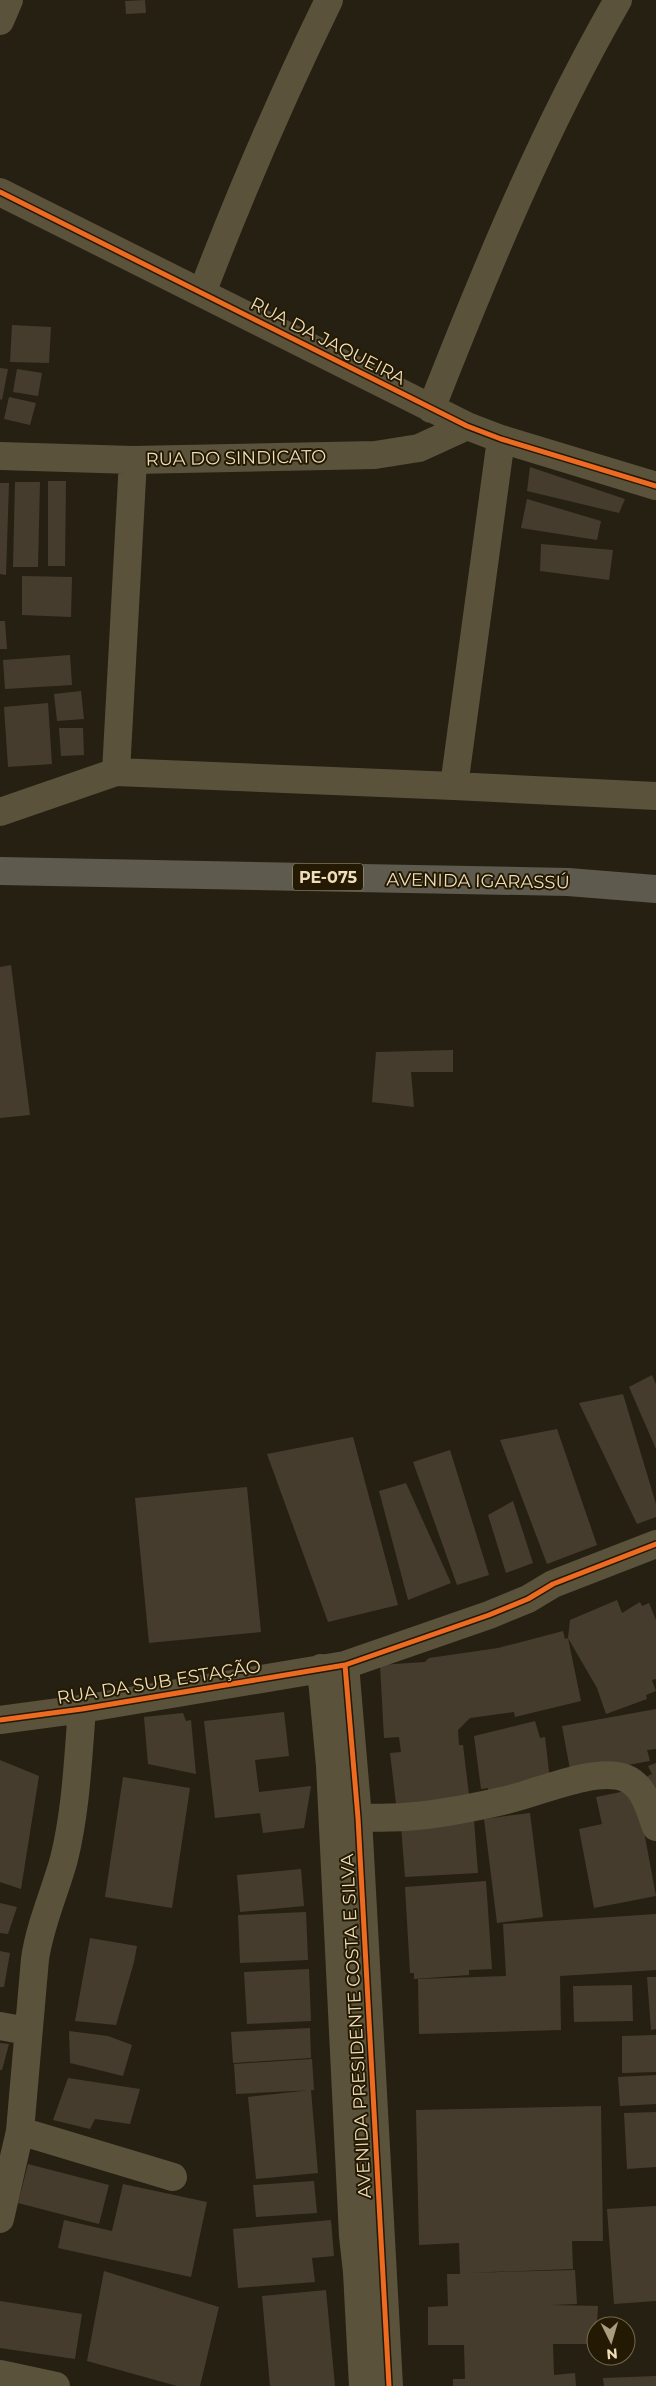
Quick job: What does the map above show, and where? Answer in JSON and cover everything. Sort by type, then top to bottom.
[{"type":"main road","name":"AVENIDA IGARASSÚ","points":[[0,871],[568,882],[656,890]]},
{"type":"street","points":[[0,21],[9,0]]},
{"type":"street","points":[[202,293],[242,189],[298,62],[329,0]]},
{"type":"street","points":[[431,408],[479,287],[531,169],[618,0]]},
{"type":"street","name":"RUA DA JAQUEIRA","points":[[0,192],[467,426],[500,439],[656,486]]},
{"type":"street","name":"RUA DO SINDICATO","points":[[0,456],[134,460],[375,455],[418,448],[467,426]]},
{"type":"street","points":[[454,786],[500,439]]},
{"type":"street","points":[[116,772],[134,460]]},
{"type":"street","points":[[0,812],[116,772],[656,796]]},
{"type":"street","name":"RUA DA SUB ESTAÇÃO","points":[[0,1720],[82,1709],[333,1667],[489,1615],[528,1599],[552,1584],[656,1544]]},
{"type":"street","name":"AVENIDA PRESIDENTE COSTA E SILVA","points":[[333,1667],[345,1816],[352,2236],[370,2271],[389,2386]]},
{"type":"street","points":[[0,2219],[20,2132],[28,2031],[38,1942],[66,1849],[74,1796],[82,1709]]},
{"type":"street","points":[[345,1816],[398,1819],[504,1801],[570,1781],[605,1776],[624,1778],[641,1788],[656,1828]]},
{"type":"street","points":[[0,2026],[28,2031]]},
{"type":"street","points":[[20,2132],[173,2178]]},
{"type":"street","name":"AVENIDA PRESIDENTE COSTA E SILVA","points":[[363,2386],[370,2271]]},
{"type":"street","points":[[0,2374],[56,2386]]},
{"type":"building","points":[[145,0],[146,13],[126,14],[125,1]]},
{"type":"building","points":[[12,325],[51,327],[49,363],[10,362]]},
{"type":"building","points":[[0,368],[8,369],[2,400],[0,399]]},
{"type":"building","points":[[17,369],[42,373],[38,396],[13,392]]},
{"type":"building","points":[[9,397],[36,403],[30,425],[4,419]]},
{"type":"building","points":[[530,467],[625,499],[619,513],[527,491]]},
{"type":"building","points":[[48,481],[66,481],[65,566],[48,566]]},
{"type":"building","points":[[15,482],[40,482],[38,567],[13,567]]},
{"type":"building","points":[[0,483],[9,483],[6,575],[0,574]]},
{"type":"building","points":[[527,499],[601,521],[597,540],[521,528]]},
{"type":"building","points":[[541,544],[613,550],[609,580],[540,571]]},
{"type":"building","points":[[22,576],[72,577],[71,617],[22,615]]},
{"type":"building","points":[[0,621],[5,621],[7,649],[0,649]]},
{"type":"building","points":[[70,655],[72,685],[5,689],[3,660]]},
{"type":"building","points":[[81,691],[84,719],[57,721],[54,694]]},
{"type":"building","points":[[48,703],[52,764],[8,767],[4,707]]},
{"type":"building","points":[[59,728],[83,728],[84,755],[61,756]]},
{"type":"building","points":[[11,965],[30,1115],[0,1118],[0,967]]},
{"type":"building","points":[[453,1050],[453,1072],[411,1072],[414,1107],[372,1102],[376,1052]]},
{"type":"building","points":[[652,1375],[656,1384],[656,1449],[629,1387]]},
{"type":"building","points":[[623,1394],[656,1504],[656,1517],[637,1524],[579,1403]]},
{"type":"building","points":[[557,1429],[597,1545],[547,1564],[500,1440]]},
{"type":"building","points":[[353,1437],[398,1605],[328,1622],[267,1454]]},
{"type":"building","points":[[450,1450],[489,1575],[457,1585],[413,1462]]},
{"type":"building","points":[[406,1483],[451,1583],[408,1600],[379,1491]]},
{"type":"building","points":[[247,1487],[261,1632],[149,1643],[135,1498]]},
{"type":"building","points":[[513,1501],[533,1563],[506,1573],[488,1515]]},
{"type":"building","points":[[617,1600],[622,1613],[640,1602],[642,1606],[649,1603],[656,1620],[656,1679],[652,1680],[656,1691],[646,1695],[647,1699],[606,1714],[597,1688],[568,1638],[570,1620]]},
{"type":"building","points":[[563,1631],[565,1639],[568,1638],[581,1701],[515,1717],[514,1712],[470,1718],[458,1730],[459,1745],[463,1745],[470,1803],[397,1812],[390,1753],[401,1752],[399,1737],[384,1738],[380,1665],[425,1662],[429,1658],[498,1648]]},
{"type":"building","points":[[656,1709],[656,1749],[647,1750],[650,1761],[571,1775],[562,1726]]},
{"type":"building","points":[[284,1712],[289,1756],[255,1760],[259,1792],[311,1786],[304,1828],[263,1833],[260,1813],[215,1818],[204,1721]]},
{"type":"building","points":[[183,1713],[186,1721],[191,1720],[196,1774],[148,1764],[144,1717]]},
{"type":"building","points":[[535,1721],[540,1738],[545,1737],[550,1780],[490,1799],[488,1788],[481,1789],[474,1736]]},
{"type":"building","points":[[0,1760],[39,1776],[21,1889],[0,1882]]},
{"type":"building","points":[[656,1763],[656,1805],[642,1779],[652,1774],[648,1766]]},
{"type":"building","points":[[123,1777],[190,1788],[172,1908],[105,1897]]},
{"type":"building","points":[[636,1789],[656,1896],[594,1908],[579,1829],[602,1824],[596,1797]]},
{"type":"building","points":[[530,1813],[543,1917],[497,1923],[484,1819]]},
{"type":"building","points":[[474,1820],[478,1873],[405,1877],[401,1826]]},
{"type":"building","points":[[301,1869],[304,1906],[240,1912],[237,1875]]},
{"type":"building","points":[[486,1881],[492,1969],[469,1970],[469,1975],[414,1979],[414,1973],[410,1973],[405,1887]]},
{"type":"building","points":[[0,1903],[17,1907],[8,1934],[0,1933]]},
{"type":"building","points":[[306,1912],[308,1960],[240,1963],[238,1915]]},
{"type":"building","points":[[656,1914],[656,1970],[560,1976],[561,2030],[419,2034],[418,1979],[506,1976],[503,1924]]},
{"type":"building","points":[[90,1938],[137,1946],[116,2025],[75,2021]]},
{"type":"building","points":[[0,1951],[10,1953],[4,1987],[0,1987]]},
{"type":"building","points":[[309,1969],[311,2021],[247,2024],[244,1972]]},
{"type":"building","points":[[647,1977],[656,1977],[656,2029],[651,2030]]},
{"type":"building","points":[[632,1985],[633,2021],[574,2022],[573,1986]]},
{"type":"building","points":[[310,2028],[311,2058],[233,2063],[231,2032]]},
{"type":"building","points":[[69,2031],[108,2036],[132,2045],[123,2076],[70,2063]]},
{"type":"building","points":[[656,2035],[656,2072],[622,2073],[622,2036]]},
{"type":"building","points":[[0,2043],[9,2044],[2,2070],[0,2070]]},
{"type":"building","points":[[312,2059],[314,2090],[236,2094],[234,2064]]},
{"type":"building","points":[[656,2075],[656,2104],[620,2106],[618,2077]]},
{"type":"building","points":[[68,2078],[140,2089],[130,2124],[95,2119],[90,2129],[53,2120]]},
{"type":"building","points":[[311,2090],[318,2173],[256,2179],[248,2097]]},
{"type":"building","points":[[601,2106],[603,2241],[572,2241],[573,2269],[465,2273],[575,2270],[577,2304],[551,2305],[598,2306],[597,2316],[586,2316],[586,2344],[553,2344],[554,2375],[575,2373],[576,2386],[453,2386],[453,2379],[465,2379],[464,2345],[428,2345],[428,2307],[448,2306],[447,2274],[460,2274],[459,2243],[419,2245],[416,2110]]},
{"type":"building","points":[[656,2112],[656,2167],[627,2169],[624,2113]]},
{"type":"building","points":[[28,2164],[109,2185],[99,2224],[18,2203]]},
{"type":"building","points":[[314,2181],[317,2213],[256,2217],[253,2185]]},
{"type":"building","points":[[123,2184],[207,2202],[191,2277],[58,2248],[64,2220],[112,2231]]},
{"type":"building","points":[[656,2206],[656,2301],[614,2304],[607,2209]]},
{"type":"building","points":[[331,2220],[334,2256],[312,2258],[315,2282],[238,2288],[233,2229]]},
{"type":"building","points":[[104,2271],[219,2307],[200,2386],[177,2386],[87,2361]]},
{"type":"building","points":[[326,2290],[335,2386],[270,2386],[262,2296]]},
{"type":"building","points":[[0,2301],[82,2314],[75,2359],[0,2348]]},
{"type":"building","points":[[656,2376],[656,2386],[604,2386],[603,2378]]},
{"type":"cycle path","points":[[0,192],[467,426],[501,439],[656,486]]},
{"type":"cycle path","points":[[0,1720],[82,1709],[345,1665],[489,1615],[528,1599],[553,1584],[656,1544]]},
{"type":"cycle path","points":[[345,1665],[358,1818],[389,2386]]}]
